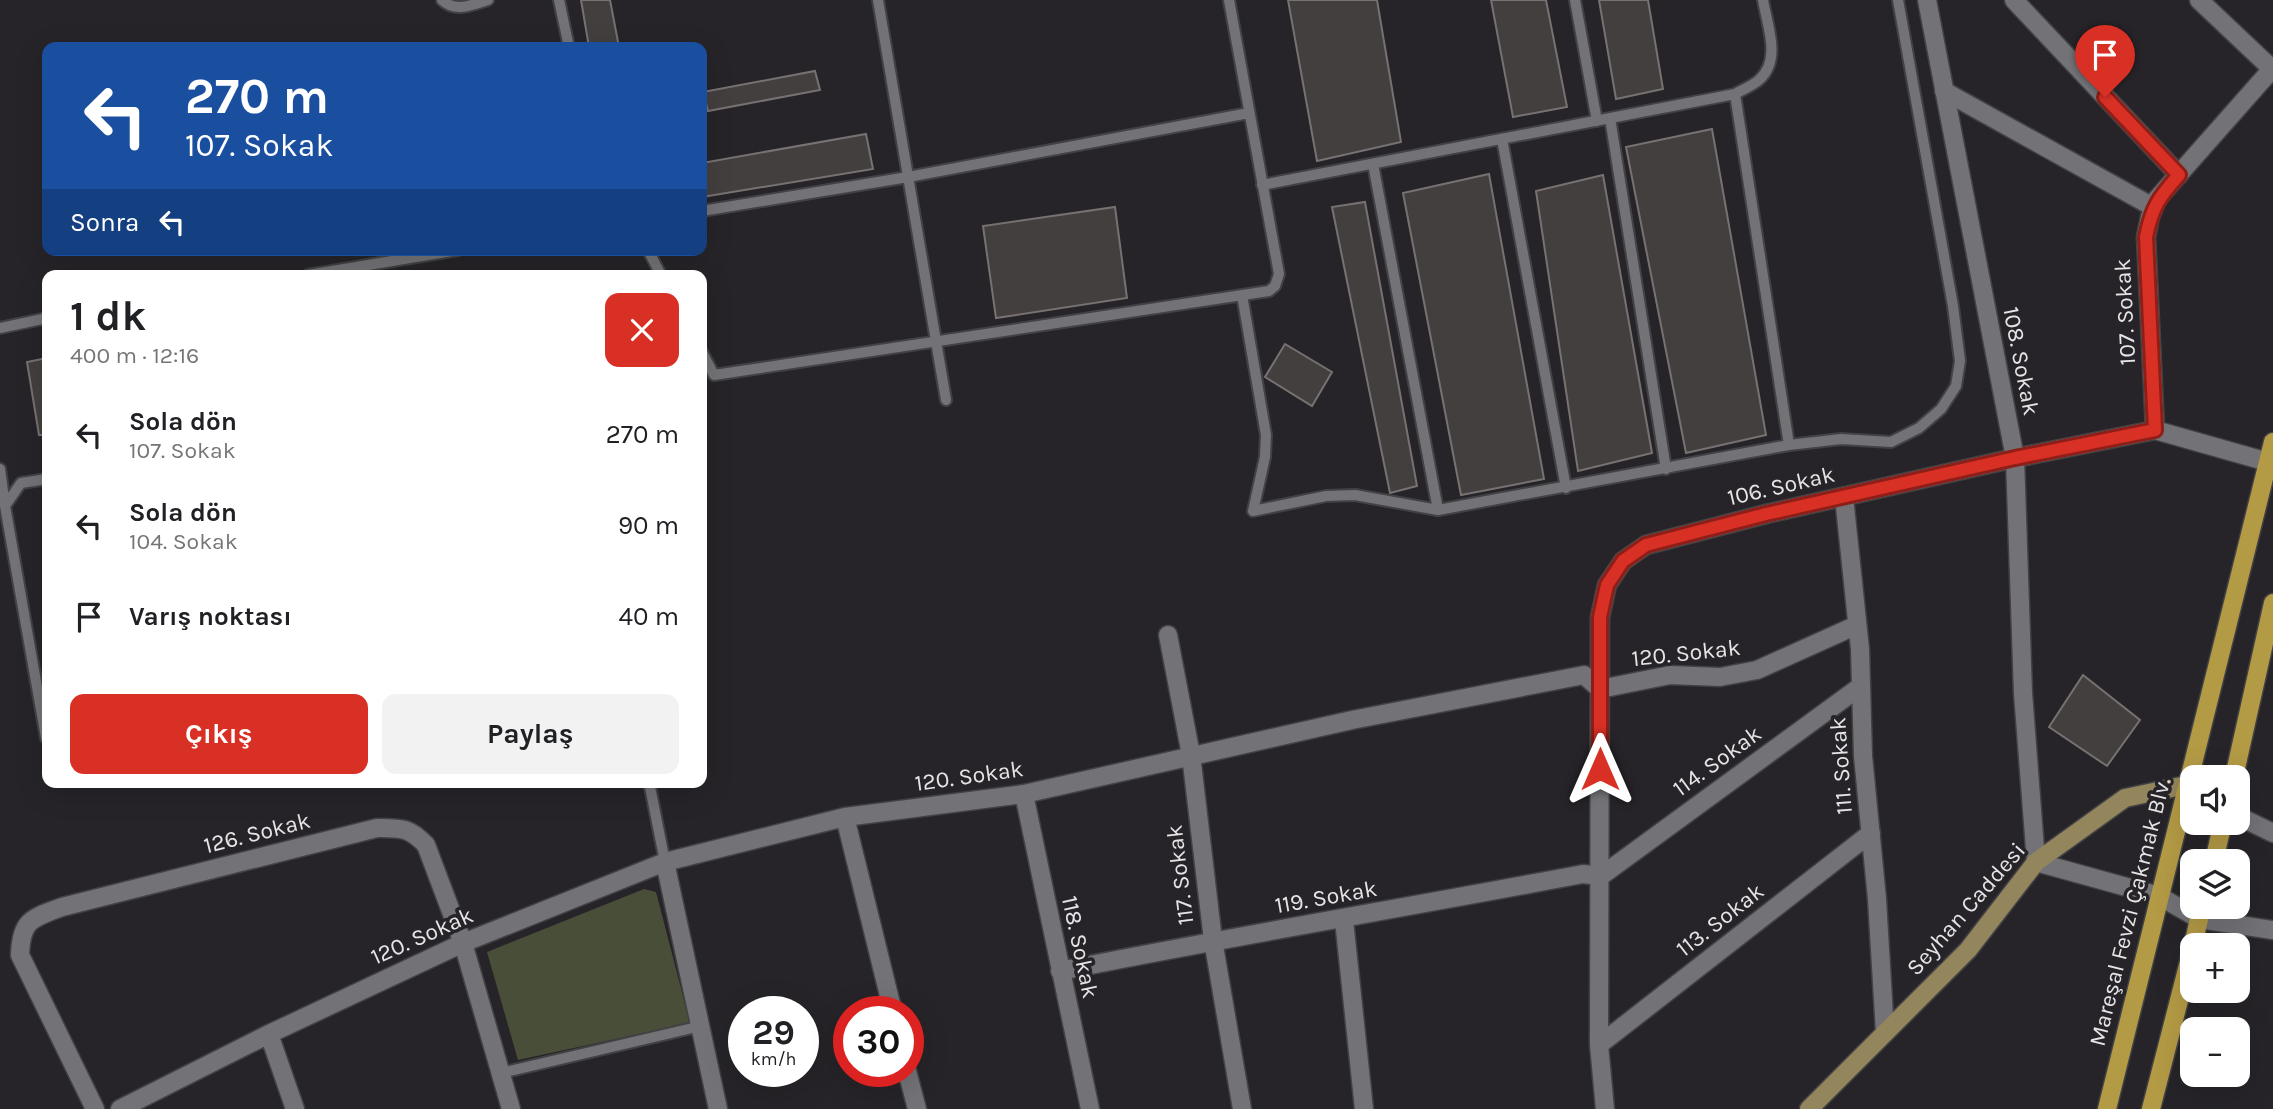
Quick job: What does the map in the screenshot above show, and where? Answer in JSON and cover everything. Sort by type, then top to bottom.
[{"type":"main road","name":"Mareşal Fevzi Çakmak Blv.","points":[[2195,765],[2273,442]]},
{"type":"main road","points":[[2237,765],[2273,603]]},
{"type":"main road","name":"Seyhan Caddesi","points":[[1808,1109],[1968,950],[2036,862],[2125,798],[2180,789]]},
{"type":"main road","name":"Mareşal Fevzi Çakmak Blv.","points":[[2107,1109],[2159,896],[2180,822]]},
{"type":"main road","points":[[2151,1109],[2180,996]]},
{"type":"street","name":"108. Sokak","points":[[1927,0],[2015,458],[2023,692],[2036,862]]},
{"type":"street","points":[[2014,0],[2179,175]]},
{"type":"street","points":[[2199,0],[2273,69]]},
{"type":"street","name":"107. Sokak","points":[[2155,430],[2146,237],[2154,207],[2157,199],[2273,69]]},
{"type":"street","points":[[1944,91],[2154,207]]},
{"type":"street","name":"106. Sokak","points":[[1605,1109],[1600,1045],[1600,617],[1607,585],[1623,561],[1646,545],[2015,458],[2155,430],[2268,462]]},
{"type":"street","name":"111. Sokak","points":[[1844,497],[1857,625],[1863,757],[1885,1033]]},
{"type":"street","name":"120. Sokak","points":[[120,1109],[269,1034],[463,943],[665,862],[845,817],[1024,794],[1352,720],[1584,676],[1600,689],[1671,675],[1720,677],[1757,670],[1857,625]]},
{"type":"street","name":"117. Sokak","points":[[1168,635],[1191,755],[1213,940],[1242,1109]]},
{"type":"street","name":"114. Sokak","points":[[1601,876],[1861,686]]},
{"type":"street","name":"118. Sokak","points":[[1024,794],[1090,1109]]},
{"type":"street","points":[[845,817],[889,996]]},
{"type":"street","points":[[2250,822],[2273,833]]},
{"type":"street","name":"126. Sokak","points":[[95,1109],[20,954],[21,933],[36,917],[62,907],[377,828],[399,828],[414,833],[426,845],[463,943],[511,1109]]},
{"type":"street","name":"113. Sokak","points":[[1600,1045],[1871,833]]},
{"type":"street","points":[[665,862],[718,1109]]},
{"type":"street","points":[[2036,862],[2159,896],[2180,904]]},
{"type":"street","name":"119. Sokak","points":[[1060,971],[1213,940],[1344,920],[1583,874],[1601,876]]},
{"type":"street","points":[[2226,919],[2273,930]]},
{"type":"street","points":[[1344,920],[1364,1109]]},
{"type":"street","points":[[269,1034],[295,1109]]},
{"type":"street","points":[[911,1087],[917,1109]]},
{"type":"lane","points":[[442,0],[450,6],[460,8],[488,0]]},
{"type":"lane","points":[[559,0],[568,42]]},
{"type":"lane","points":[[878,0],[946,400]]},
{"type":"lane","points":[[707,376],[1269,292],[1275,286],[1279,274],[1229,0]]},
{"type":"lane","points":[[1575,0],[1597,121]]},
{"type":"lane","points":[[1262,186],[1735,94],[1760,79],[1773,54],[1763,0]]},
{"type":"lane","points":[[1242,295],[1266,435],[1265,457],[1254,511],[1326,496],[1355,495],[1438,510],[1788,445],[1841,439],[1891,442],[1919,428],[1941,409],[1956,386],[1961,360],[1898,0]]},
{"type":"lane","points":[[1735,94],[1788,445]]},
{"type":"lane","points":[[707,210],[908,177],[1249,113]]},
{"type":"lane","points":[[1610,118],[1666,469]]},
{"type":"lane","points":[[1502,139],[1566,488]]},
{"type":"lane","points":[[1373,164],[1438,510]]},
{"type":"lane","points":[[338,270],[421,256]]},
{"type":"lane","points":[[0,328],[42,319]]},
{"type":"lane","points":[[707,362],[714,375]]},
{"type":"lane","points":[[0,469],[42,715]]},
{"type":"lane","points":[[5,506],[21,483],[42,481]]},
{"type":"lane","points":[[650,788],[665,862]]},
{"type":"lane","points":[[501,1073],[701,1026]]},
{"type":"green space","points":[[644,889],[656,892],[690,1023],[518,1060],[487,952]]},
{"type":"building","points":[[581,0],[610,0],[618,42],[588,42]]},
{"type":"building","points":[[1288,0],[1377,0],[1401,142],[1317,161]]},
{"type":"building","points":[[1491,0],[1546,0],[1567,107],[1513,117]]},
{"type":"building","points":[[1599,0],[1648,0],[1663,89],[1616,99]]},
{"type":"building","points":[[815,71],[820,90],[708,111],[707,91]]},
{"type":"building","points":[[1712,129],[1766,435],[1686,453],[1626,147]]},
{"type":"building","points":[[866,134],[873,169],[707,196],[707,162]]},
{"type":"building","points":[[1489,174],[1544,479],[1461,495],[1403,193]]},
{"type":"building","points":[[1603,175],[1652,453],[1578,471],[1536,191]]},
{"type":"building","points":[[1365,202],[1417,486],[1390,493],[1332,207]]},
{"type":"building","points":[[1115,207],[1127,298],[996,318],[983,226]]},
{"type":"building","points":[[1285,344],[1332,372],[1312,406],[1265,377]]},
{"type":"building","points":[[42,359],[42,435],[39,435],[27,362]]},
{"type":"building","points":[[2083,675],[2140,720],[2107,766],[2049,727]]},
{"type":"route","points":[[1600,769],[1600,617],[1607,585],[1623,561],[1646,545],[1766,514],[2015,458],[2155,430],[2146,237],[2157,199],[2179,175],[2105,97]]}]
